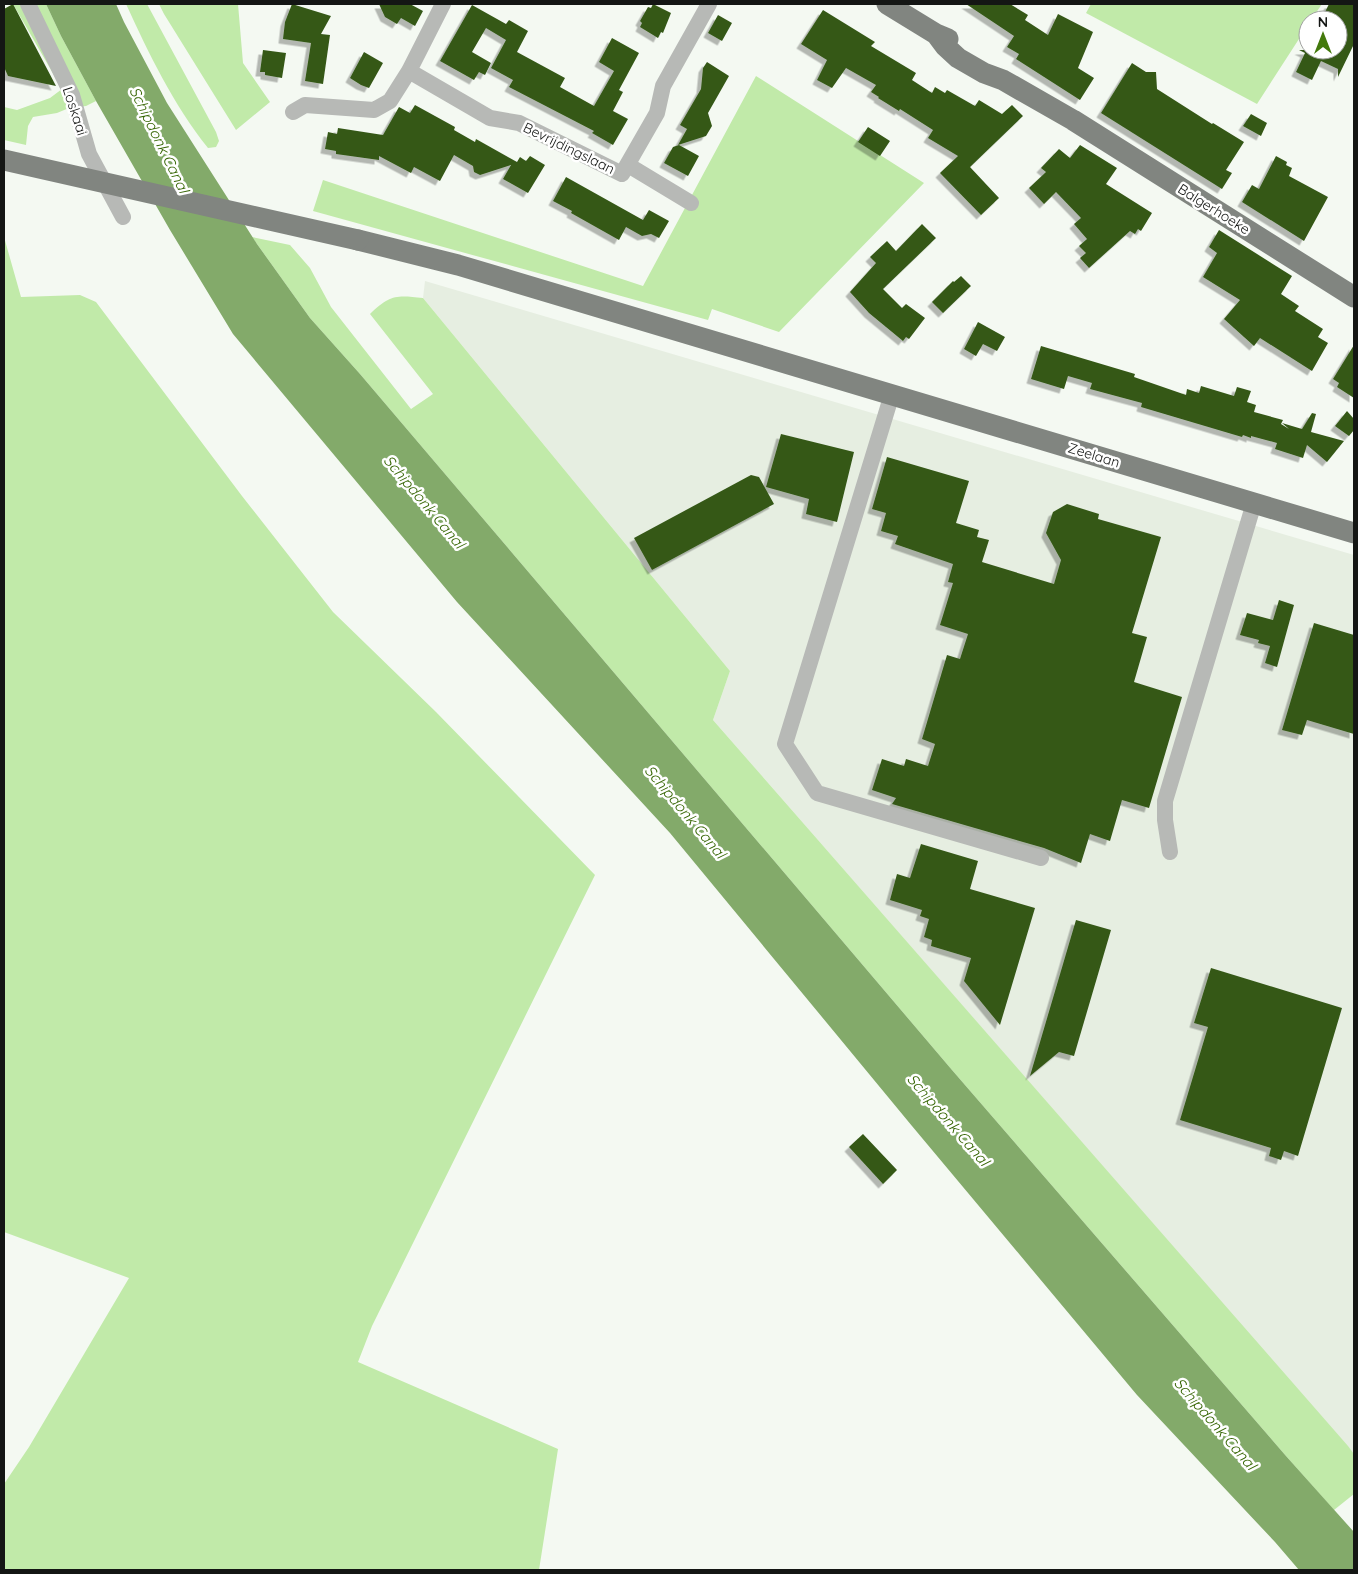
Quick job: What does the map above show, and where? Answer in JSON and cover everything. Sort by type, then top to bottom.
[{"type":"main road","name":"Balgerhoeke","points":[[887,4],[936,34],[951,40],[990,65],[1011,72],[1026,81],[1073,120],[1354,297]]},
{"type":"main road","name":"Zeelaan","points":[[4,160],[358,240],[458,266],[1354,533]]},
{"type":"street","name":"Loskaai","points":[[28,4],[72,95],[89,154],[123,217]]},
{"type":"street","points":[[293,112],[305,105],[374,110],[390,101],[409,71],[443,4]]},
{"type":"street","points":[[625,170],[657,113],[663,86],[709,4]]},
{"type":"street","name":"Bevrijdingslaan","points":[[409,71],[490,118],[519,123],[625,170],[690,203]]},
{"type":"street","points":[[892,394],[785,744],[817,793],[1041,858]]},
{"type":"street","points":[[1170,852],[1165,820],[1165,801],[1254,503]]},
{"type":"shaded area","points":[[13,4],[46,4],[96,101],[86,106],[33,117],[28,126],[26,145],[4,140],[4,107],[17,110],[50,98],[62,89]]},
{"type":"shaded area","points":[[126,4],[147,4],[216,132],[219,141],[216,147],[208,148],[184,114],[153,60]]},
{"type":"shaded area","points":[[159,4],[238,4],[243,63],[270,102],[236,130]]},
{"type":"shaded area","points":[[1091,4],[1322,4],[1318,10],[1298,10],[1298,40],[1257,104],[1086,13]]},
{"type":"shaded area","points":[[756,76],[924,183],[779,332],[712,309],[708,320],[313,211],[323,180],[643,286]]},
{"type":"shaded area","points":[[4,237],[21,297],[80,295],[96,302],[242,496],[333,612],[436,712],[595,875],[372,1326],[358,1362],[558,1449],[539,1570],[4,1570],[4,1484],[29,1447],[129,1278],[4,1232]]},
{"type":"shaded area","points":[[252,237],[290,245],[310,268],[331,307],[411,409],[433,394],[370,314],[383,303],[394,298],[423,298],[730,671],[713,720],[1348,1446],[1354,1454],[1354,1494],[1334,1510],[1286,1456],[952,1070],[360,374],[310,318]]},
{"type":"shaded area","points":[[425,281],[1354,555],[1354,1454],[713,720],[730,671],[423,298]]},
{"type":"water","name":"Schipdonk Canal","points":[[46,4],[116,4],[167,103],[257,244],[310,318],[360,374],[952,1070],[1354,1532],[1354,1570],[1299,1570],[1137,1395],[670,833],[457,602],[233,334],[170,230],[96,101]]},
{"type":"building","points":[[13,4],[56,86],[8,76],[4,67],[4,9]]},
{"type":"building","points":[[292,4],[331,16],[321,34],[330,35],[323,84],[305,81],[311,43],[283,39],[285,22]]},
{"type":"building","points":[[379,4],[410,4],[423,11],[415,26],[401,18],[397,24],[385,17]]},
{"type":"building","points":[[653,4],[671,13],[663,33],[661,32],[658,38],[640,27],[642,23],[640,21],[648,7],[651,8]]},
{"type":"building","points":[[966,4],[1010,4],[1028,15],[1025,20],[1048,35],[1058,14],[1093,32],[1078,68],[1094,78],[1080,100],[1016,59],[1019,54],[1007,47],[1014,36]]},
{"type":"building","points":[[1329,4],[1354,4],[1354,44],[1348,56],[1348,10],[1326,10]]},
{"type":"building","points":[[472,5],[506,24],[509,20],[528,31],[517,52],[565,78],[560,87],[594,106],[614,71],[599,62],[612,38],[639,53],[619,90],[623,92],[613,111],[628,119],[613,145],[592,133],[594,131],[509,87],[513,80],[491,68],[506,40],[486,28],[472,52],[491,63],[485,75],[479,72],[474,80],[440,61]]},
{"type":"building","points":[[823,10],[875,42],[871,46],[916,73],[912,80],[932,93],[935,87],[945,93],[947,90],[975,106],[979,100],[1002,114],[1012,105],[1023,116],[970,167],[999,198],[981,215],[940,173],[958,156],[928,138],[933,130],[900,109],[899,111],[878,98],[871,92],[876,85],[846,68],[832,88],[817,80],[827,60],[801,44]]},
{"type":"building","points":[[718,15],[732,23],[722,41],[708,33]]},
{"type":"building","points":[[263,50],[286,53],[282,78],[265,75],[265,72],[260,72]]},
{"type":"building","points":[[364,52],[383,63],[369,88],[350,78]]},
{"type":"building","points":[[1302,60],[1346,60],[1338,77],[1338,69],[1321,61],[1312,80],[1296,72]]},
{"type":"building","points":[[707,62],[729,76],[708,113],[712,126],[706,136],[678,145],[687,129],[680,125],[701,89],[703,68]]},
{"type":"building","points":[[1132,63],[1146,72],[1156,72],[1157,89],[1244,142],[1226,170],[1232,173],[1222,189],[1101,113]]},
{"type":"building","points":[[415,105],[455,127],[454,130],[475,142],[476,139],[517,162],[520,157],[526,161],[530,156],[545,165],[528,193],[503,179],[511,165],[480,175],[474,172],[473,166],[454,155],[440,181],[414,167],[411,173],[379,156],[379,160],[336,154],[336,151],[325,149],[328,132],[337,134],[338,128],[383,135],[399,107],[410,113]]},
{"type":"building","points":[[1251,114],[1267,123],[1261,136],[1243,126]]},
{"type":"building","points":[[868,127],[890,141],[880,156],[858,142]]},
{"type":"building","points":[[679,145],[699,156],[688,176],[664,163],[673,147]]},
{"type":"building","points":[[1080,145],[1117,168],[1106,184],[1152,213],[1141,231],[1138,229],[1135,234],[1130,231],[1089,268],[1080,258],[1086,253],[1079,246],[1087,239],[1074,224],[1081,218],[1056,192],[1044,204],[1029,188],[1046,172],[1041,168],[1059,149],[1070,158]]},
{"type":"building","points":[[1276,156],[1287,162],[1286,165],[1292,168],[1289,176],[1328,197],[1304,241],[1242,202],[1252,185],[1259,189]]},
{"type":"building","points":[[566,177],[643,220],[649,210],[669,221],[659,238],[651,234],[642,236],[626,227],[619,240],[553,201]]},
{"type":"building","points":[[922,224],[936,238],[883,289],[902,308],[906,304],[925,318],[909,339],[906,337],[903,341],[869,313],[850,292],[876,263],[870,257],[887,241],[896,251]]},
{"type":"building","points":[[1219,230],[1292,276],[1281,294],[1299,306],[1295,311],[1323,329],[1318,337],[1328,343],[1312,371],[1260,338],[1254,346],[1224,319],[1240,300],[1203,277],[1217,253],[1209,247]]},
{"type":"building","points":[[961,276],[971,286],[943,313],[932,302],[953,281]]},
{"type":"building","points":[[978,322],[1005,337],[997,351],[983,344],[976,356],[964,349]]},
{"type":"building","points":[[1354,345],[1354,398],[1337,387],[1339,383],[1333,379]]},
{"type":"building","points":[[1041,346],[1135,374],[1134,377],[1186,395],[1187,389],[1199,393],[1201,386],[1234,396],[1237,387],[1251,391],[1247,402],[1256,405],[1254,412],[1283,420],[1281,424],[1289,429],[1282,423],[1302,429],[1312,413],[1316,414],[1311,432],[1344,441],[1327,462],[1307,445],[1303,458],[1275,449],[1277,443],[1251,436],[1251,438],[1243,435],[1242,437],[1141,407],[1142,403],[1090,389],[1092,383],[1068,376],[1064,389],[1031,379]]},
{"type":"building","points":[[1347,411],[1354,419],[1354,430],[1349,436],[1335,426]]},
{"type":"building","points":[[781,434],[854,452],[837,522],[806,514],[809,499],[766,487]]},
{"type":"building","points":[[887,457],[969,481],[956,523],[979,530],[977,537],[989,540],[982,562],[1054,584],[1061,560],[1046,533],[1053,512],[1067,504],[1099,514],[1098,519],[1161,537],[1132,633],[1147,637],[1134,682],[1182,697],[1149,808],[1122,800],[1110,841],[1090,834],[1081,863],[1044,848],[892,804],[896,798],[872,790],[882,759],[904,766],[906,759],[928,766],[935,744],[922,739],[947,655],[960,659],[968,634],[940,625],[953,583],[948,582],[953,564],[895,544],[898,536],[881,531],[886,513],[872,509]]},
{"type":"building","points":[[751,475],[759,477],[774,504],[652,570],[634,538]]},
{"type":"building","points":[[1279,600],[1294,605],[1277,667],[1265,663],[1270,646],[1258,643],[1259,640],[1240,635],[1247,613],[1273,620]]},
{"type":"building","points":[[1314,623],[1354,635],[1354,734],[1307,720],[1302,735],[1282,730]]},
{"type":"building","points":[[921,844],[978,861],[970,889],[1035,908],[1000,1025],[964,981],[971,958],[931,946],[932,940],[924,937],[929,919],[920,916],[922,910],[890,900],[897,874],[910,878]]},
{"type":"building","points":[[1076,920],[1111,930],[1074,1056],[1059,1052],[1030,1076]]},
{"type":"building","points":[[1211,968],[1342,1008],[1298,1156],[1284,1151],[1281,1160],[1269,1156],[1271,1148],[1180,1120],[1208,1027],[1194,1023]]},
{"type":"building","points":[[863,1134],[897,1170],[883,1184],[849,1147]]}]
